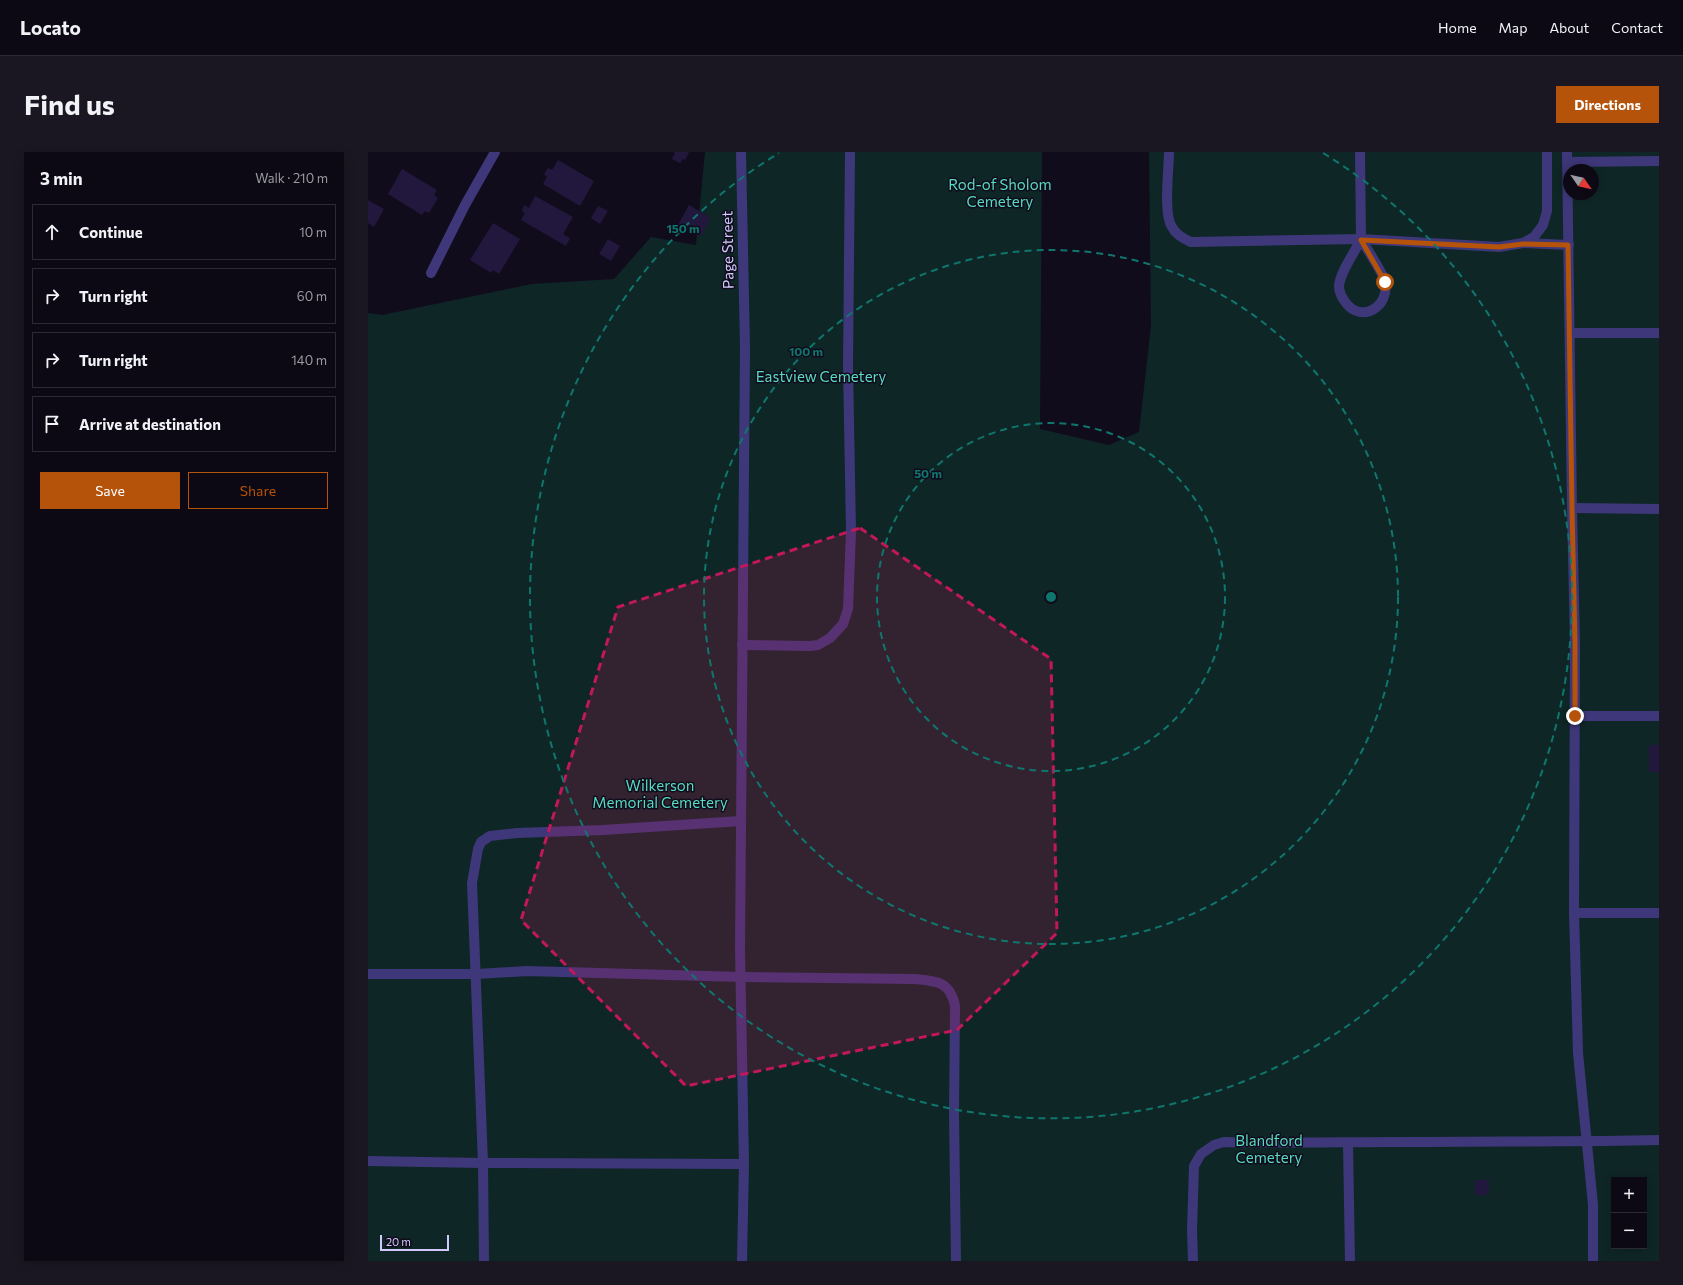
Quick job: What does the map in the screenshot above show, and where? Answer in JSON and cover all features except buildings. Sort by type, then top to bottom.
[{"type":"street","points":[[431,273],[465,205],[495,152]]},
{"type":"street","name":"Page Street","points":[[741,152],[745,348],[740,948],[742,977],[744,1164],[742,1261]]},
{"type":"street","points":[[742,645],[818,645],[830,638],[843,624],[848,608],[851,532],[848,366],[850,152]]},
{"type":"street","points":[[1169,152],[1167,214],[1171,226],[1180,236],[1191,242],[1361,240],[1499,247],[1523,244],[1568,245]]},
{"type":"street","points":[[1360,152],[1361,240],[1385,282],[1385,294],[1381,303],[1371,311],[1361,313],[1351,309],[1342,298],[1339,286],[1342,274],[1361,240]]},
{"type":"street","points":[[1523,244],[1534,237],[1543,225],[1547,211],[1547,152]]},
{"type":"street","points":[[1593,1261],[1593,1205],[1578,1053],[1574,913],[1575,644],[1567,157],[1659,161]]},
{"type":"street","points":[[1570,333],[1659,333]]},
{"type":"street","points":[[1572,508],[1659,509]]},
{"type":"street","points":[[1575,716],[1659,716]]},
{"type":"street","points":[[484,1261],[484,1163],[472,882],[481,842],[490,836],[518,833],[603,830],[741,821]]},
{"type":"street","points":[[1574,913],[1659,913]]},
{"type":"street","points":[[368,974],[477,974],[527,971],[914,980],[937,982],[947,987],[953,997],[955,1006],[954,1114],[956,1261]]},
{"type":"street","points":[[1193,1261],[1192,1230],[1194,1166],[1200,1154],[1214,1145],[1224,1142],[1587,1142],[1659,1140]]},
{"type":"street","points":[[1348,1143],[1350,1261]]},
{"type":"street","points":[[368,1161],[744,1164]]},
{"type":"highlighted area","points":[[860,528],[1051,659],[1057,933],[957,1030],[686,1086],[521,920],[618,607]]},
{"type":"green space","points":[[705,152],[1042,152],[1040,429],[1109,445],[1139,432],[1151,326],[1149,152],[1659,152],[1659,1261],[368,1261],[368,313],[382,315],[532,284],[614,279],[651,237],[696,245]]},
{"type":"route","points":[[1385,282],[1361,240],[1499,247],[1523,244],[1568,245],[1575,716]]},
{"type":"park label","name":"Rod-of Sholom Cemetery","points":[[1000,194]]},
{"type":"park label","name":"Eastview Cemetery","points":[[821,377]]},
{"type":"park label","name":"Wilkerson Memorial Cemetery","points":[[660,794]]},
{"type":"park label","name":"Blandford Cemetery","points":[[1269,1150]]}]
